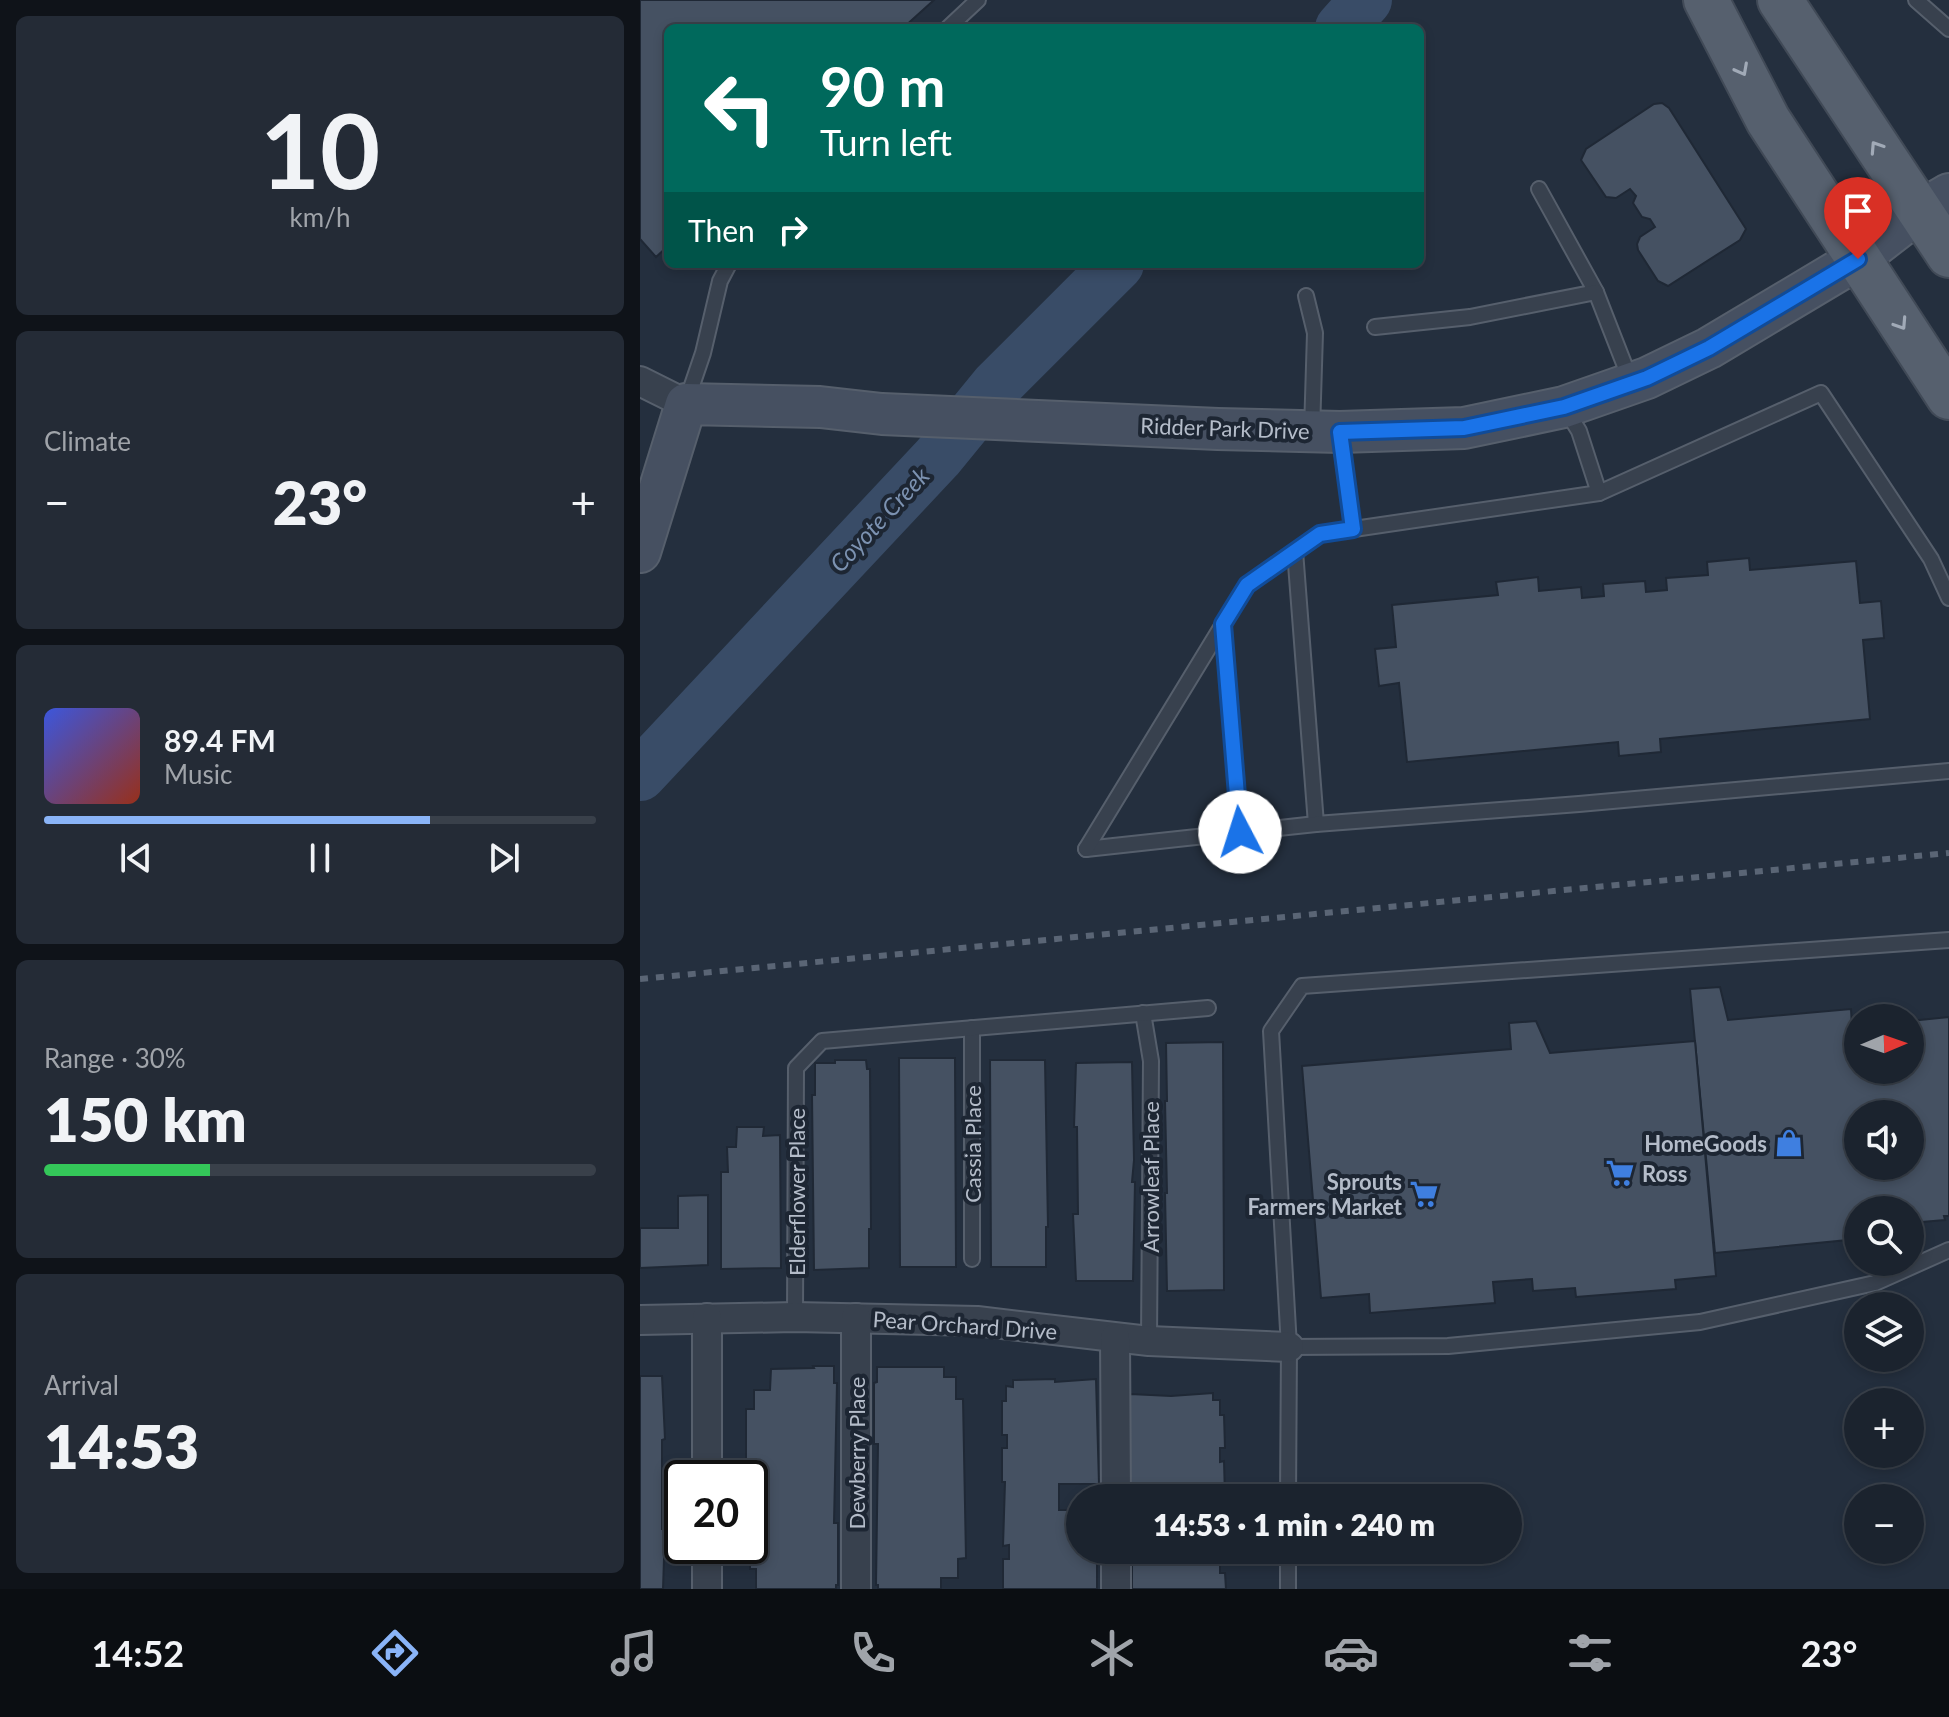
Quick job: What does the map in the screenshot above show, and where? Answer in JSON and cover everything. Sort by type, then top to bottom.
[{"type":"main road","points":[[1706,0],[1768,120],[1949,397]]},
{"type":"main road","points":[[1780,0],[1934,202],[1949,255]]},
{"type":"street","name":"Ridder Park Drive","points":[[640,381],[686,404],[820,407],[882,414],[1218,429],[1326,432],[1464,428],[1564,407],[1632,383],[1709,348],[1858,259],[1934,202]]},
{"type":"street","points":[[640,552],[686,404]]},
{"type":"street","name":"Pear Orchard Drive","points":[[640,1320],[795,1317],[977,1321],[1149,1341],[1289,1347]]},
{"type":"street","points":[[707,1318],[707,1460]]},
{"type":"street","name":"Dewberry Place","points":[[856,1318],[856,1589]]},
{"type":"street","points":[[1115,1338],[1116,1484]]},
{"type":"street","points":[[707,1564],[707,1589]]},
{"type":"street","points":[[1116,1564],[1116,1589]]},
{"type":"lane","points":[[952,24],[978,0]]},
{"type":"lane","points":[[1916,0],[1949,29]]},
{"type":"lane","points":[[1539,189],[1596,292],[1632,383]]},
{"type":"lane","points":[[686,404],[703,353],[720,281],[727,268]]},
{"type":"lane","points":[[1375,327],[1470,317],[1596,292]]},
{"type":"lane","points":[[1306,296],[1315,333],[1326,432],[1353,529]]},
{"type":"lane","points":[[1949,598],[1931,559],[1821,393],[1599,493],[1320,534],[1247,585],[1086,849],[1316,824],[1949,771]]},
{"type":"lane","points":[[1564,407],[1579,431],[1599,493]]},
{"type":"lane","points":[[1295,551],[1316,824]]},
{"type":"lane","points":[[1223,624],[1240,832]]},
{"type":"lane","points":[[1288,1484],[1289,1347],[1271,1031],[1302,986],[1949,940]]},
{"type":"lane","points":[[972,1028],[1208,1008]]},
{"type":"lane","name":"Arrowleaf Place","points":[[1143,1013],[1151,1061],[1149,1341]]},
{"type":"lane","name":"Elderflower Place","points":[[795,1317],[796,1068],[822,1041],[972,1028]]},
{"type":"lane","name":"Cassia Place","points":[[972,1028],[972,1259]]},
{"type":"lane","points":[[1289,1347],[1448,1346],[1700,1322],[1875,1283],[1949,1250]]},
{"type":"lane","points":[[1288,1564],[1288,1589]]},
{"type":"building","points":[[640,0],[934,0],[907,24],[664,24],[664,250],[656,257],[640,239]]},
{"type":"building","points":[[1662,103],[1669,108],[1746,229],[1740,240],[1668,286],[1658,281],[1638,250],[1640,237],[1655,227],[1650,219],[1642,217],[1633,203],[1636,196],[1630,189],[1616,198],[1606,197],[1581,160],[1586,149],[1654,104]]},
{"type":"building","points":[[1749,558],[1750,570],[1856,561],[1860,603],[1881,601],[1884,638],[1863,640],[1870,719],[1660,739],[1661,752],[1619,756],[1618,742],[1407,762],[1399,683],[1379,686],[1375,649],[1396,647],[1392,605],[1498,595],[1496,582],[1538,577],[1539,591],[1581,587],[1582,598],[1604,596],[1603,584],[1645,581],[1646,592],[1667,590],[1666,578],[1708,575],[1707,562]]},
{"type":"building","points":[[1720,987],[1728,1020],[1844,1010],[1844,1084],[1924,1084],[1924,1020],[1949,1017],[1949,1216],[1944,1216],[1945,1220],[1924,1222],[1924,1196],[1844,1196],[1844,1240],[1715,1253],[1690,989]]},
{"type":"building","points":[[1536,1021],[1550,1053],[1695,1041],[1716,1276],[1675,1280],[1676,1289],[1576,1297],[1575,1288],[1533,1291],[1532,1279],[1493,1282],[1495,1303],[1370,1313],[1369,1294],[1321,1298],[1302,1066],[1511,1049],[1509,1023]]},
{"type":"building","points":[[1223,1042],[1224,1290],[1167,1291],[1166,1043]]},
{"type":"building","points":[[899,1058],[955,1058],[956,1267],[900,1267]]},
{"type":"building","points":[[835,1060],[866,1060],[867,1069],[870,1069],[869,1268],[814,1270],[812,1095],[815,1095],[815,1063],[835,1063]]},
{"type":"building","points":[[990,1060],[1045,1060],[1046,1267],[991,1267]]},
{"type":"building","points":[[1132,1062],[1132,1182],[1135,1182],[1133,1281],[1076,1281],[1073,1214],[1078,1214],[1077,1127],[1074,1127],[1076,1063]]},
{"type":"building","points":[[737,1127],[764,1127],[763,1136],[780,1135],[781,1268],[721,1269],[721,1172],[728,1172],[727,1147],[736,1147]]},
{"type":"building","points":[[708,1195],[708,1265],[640,1268],[640,1228],[678,1228],[678,1196]]},
{"type":"building","points":[[834,1366],[834,1383],[837,1383],[834,1523],[838,1523],[838,1585],[836,1589],[756,1589],[756,1569],[750,1569],[750,1564],[768,1564],[768,1460],[746,1460],[746,1409],[754,1409],[754,1390],[770,1390],[771,1369]]},
{"type":"building","points":[[877,1367],[944,1367],[944,1377],[956,1377],[956,1399],[963,1399],[966,1558],[958,1559],[958,1578],[941,1578],[941,1589],[878,1589],[876,1585],[878,1444],[874,1444],[874,1383],[877,1382]]},
{"type":"building","points":[[640,1376],[662,1376],[665,1439],[662,1440],[663,1589],[640,1589]]},
{"type":"building","points":[[1055,1379],[1055,1382],[1096,1379],[1099,1484],[1059,1484],[1059,1510],[1066,1510],[1066,1564],[1097,1564],[1097,1589],[1003,1589],[1003,1559],[1009,1559],[1009,1545],[1003,1546],[1005,1482],[1002,1482],[1002,1448],[1007,1448],[1007,1435],[1002,1435],[1002,1401],[1006,1401],[1006,1386],[1013,1387],[1013,1380]]},
{"type":"building","points":[[1213,1393],[1213,1400],[1220,1400],[1220,1415],[1224,1415],[1225,1448],[1220,1448],[1220,1462],[1224,1461],[1225,1484],[1129,1484],[1130,1394],[1171,1396]]},
{"type":"building","points":[[1132,1564],[1220,1564],[1220,1573],[1225,1573],[1226,1589],[1132,1589]]},
{"type":"waterway","name":"Coyote Creek","points":[[1345,24],[1366,0]]},
{"type":"waterway","name":"Coyote Creek","points":[[640,775],[938,457],[996,386],[1114,268]]},
{"type":"railway","points":[[640,979],[1949,853]]},
{"type":"place","name":"HomeGoods","points":[[1789,1143]]},
{"type":"place","name":"Ross","points":[[1620,1173]]},
{"type":"place","name":"Sprouts Farmers Market","points":[[1424,1194]]},
{"type":"route","points":[[1240,832],[1223,624],[1247,585],[1320,534],[1353,529],[1340,432],[1464,428],[1564,407],[1647,378],[1709,348],[1858,259]]}]
